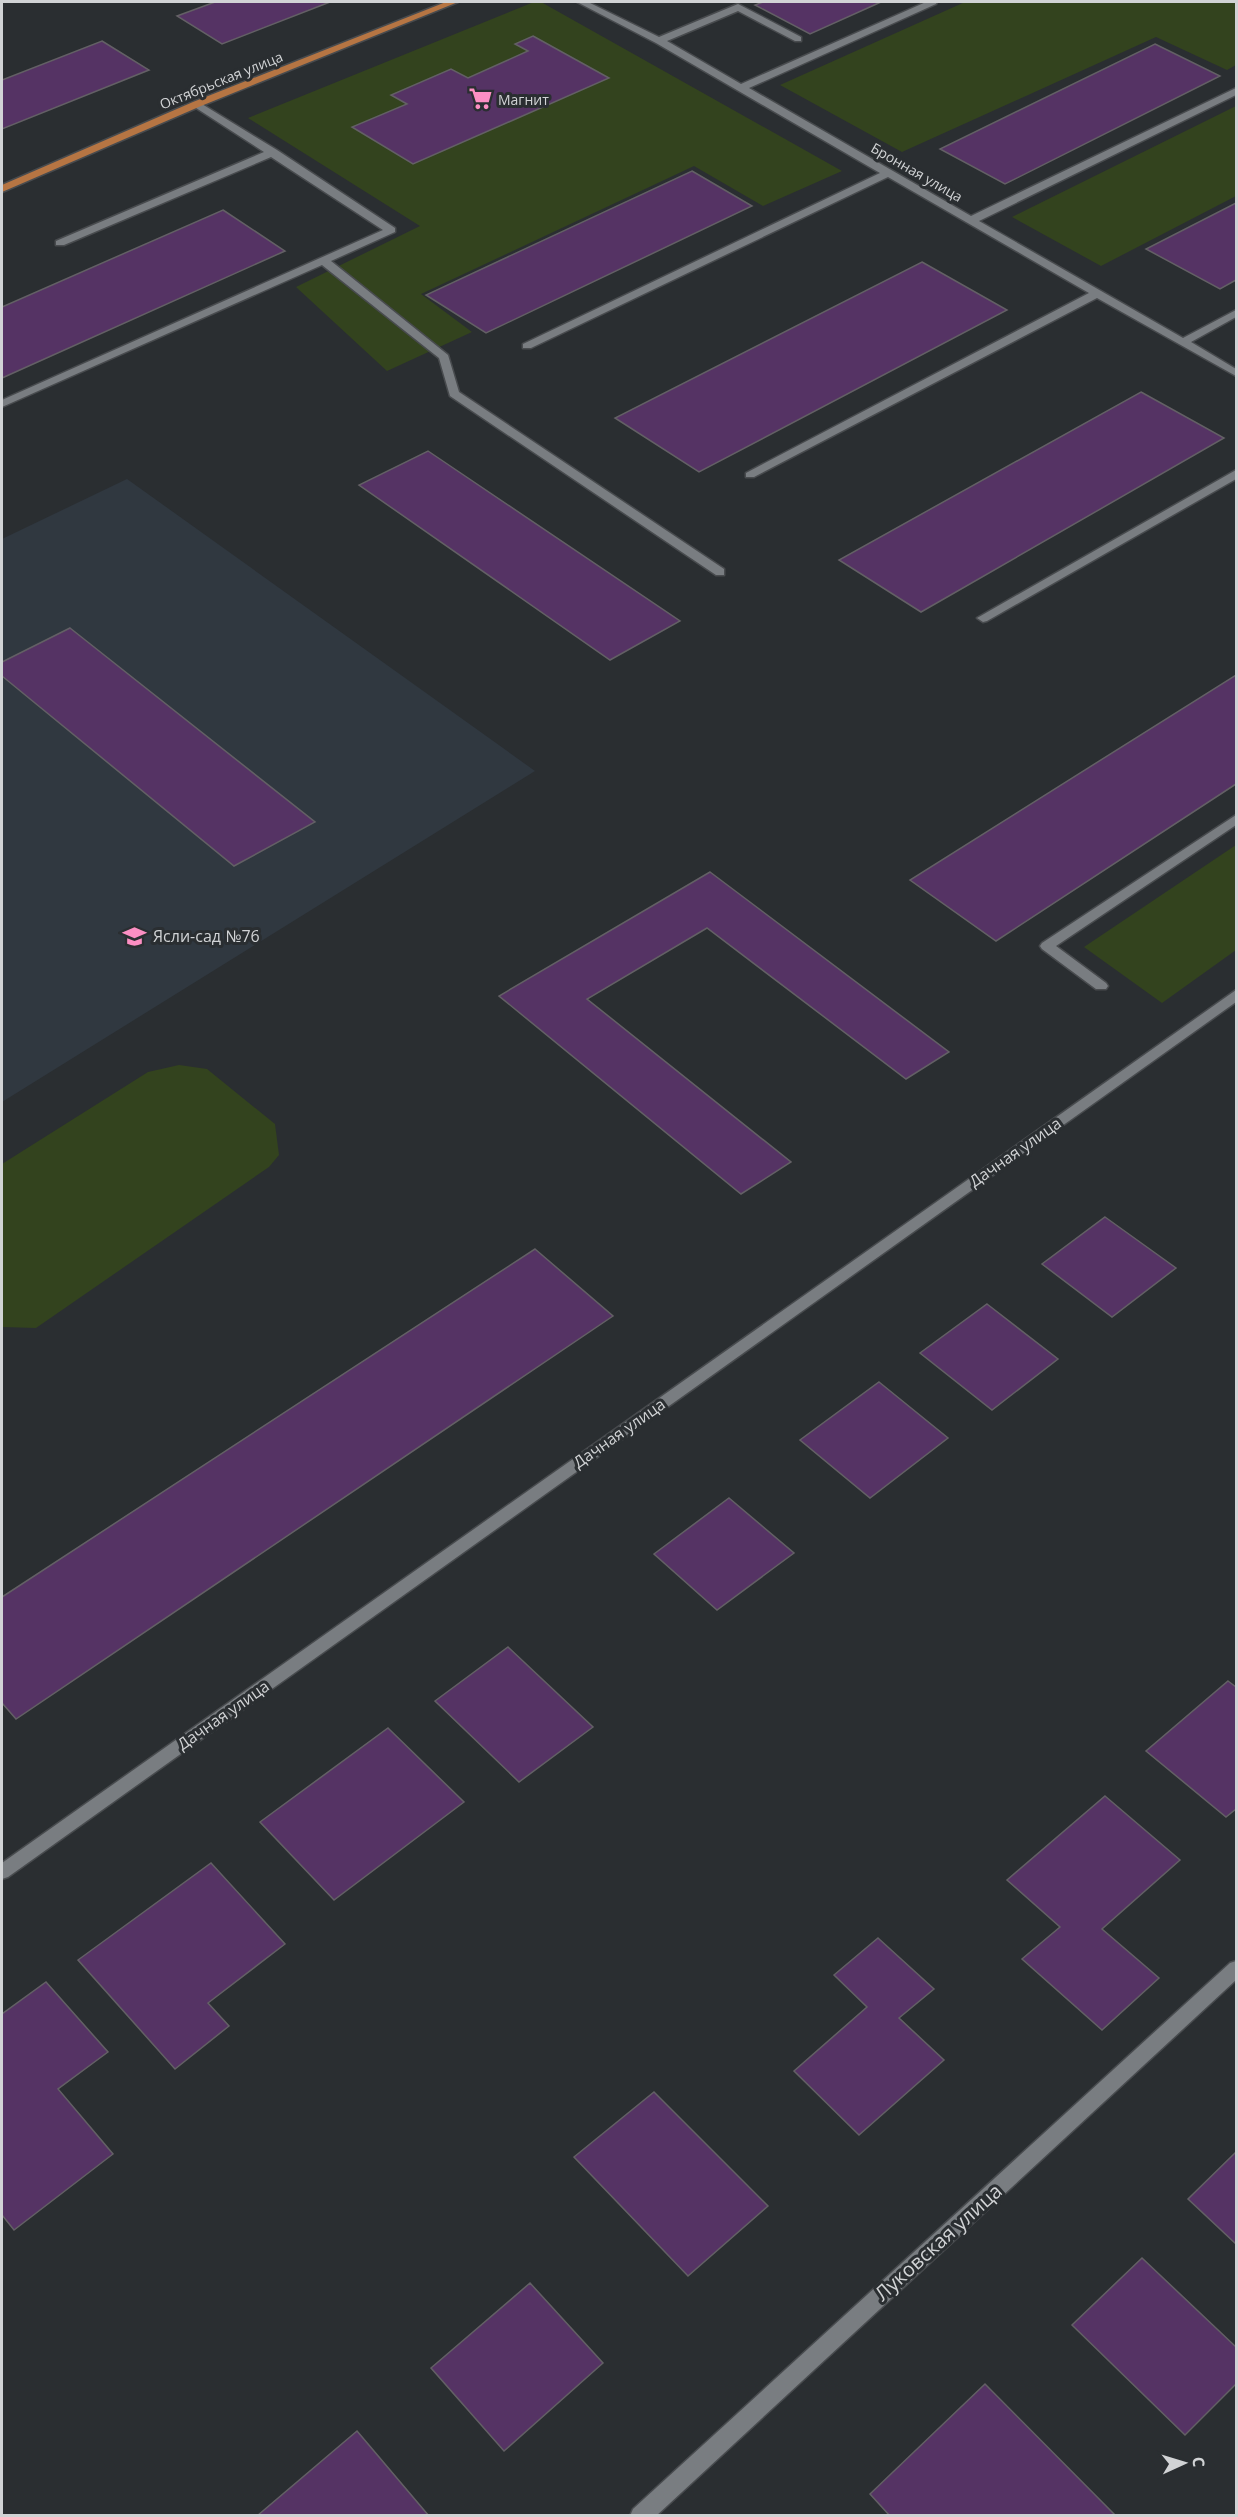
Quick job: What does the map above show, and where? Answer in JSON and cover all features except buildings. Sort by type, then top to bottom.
[{"type":"main road","name":"Октябрьская улица","points":[[2,189],[197,104],[453,2]]},
{"type":"street","name":"Бронная улица","points":[[581,2],[659,41],[741,87],[1236,373]]},
{"type":"street","points":[[741,87],[933,2]]},
{"type":"street","points":[[659,41],[738,8],[798,39]]},
{"type":"street","points":[[972,220],[1236,91]]},
{"type":"street","points":[[2,404],[391,230],[197,104]]},
{"type":"street","points":[[60,243],[273,152]]},
{"type":"street","points":[[526,346],[888,173]]},
{"type":"street","points":[[324,261],[444,357],[454,394],[720,572]]},
{"type":"street","points":[[750,475],[1098,293]]},
{"type":"street","points":[[1183,342],[1236,313]]},
{"type":"street","points":[[983,618],[1236,474]]},
{"type":"street","points":[[1101,986],[1047,946],[1236,819]]},
{"type":"street","name":"Дачная улица","points":[[2,1872],[1236,995]]},
{"type":"street","name":"Луковская улица","points":[[640,2516],[1236,1969]]},
{"type":"shaded area","name":"Ясли-сад №76","points":[[127,479],[535,771],[2,1102],[2,539]]},
{"type":"green space","points":[[534,2],[541,2],[842,171],[763,206],[694,166],[421,294],[472,332],[387,371],[296,287],[420,226],[248,118]]},
{"type":"green space","points":[[965,2],[1236,2],[1236,65],[1227,70],[1156,37],[902,152],[780,85]]},
{"type":"green space","points":[[1236,106],[1236,196],[1101,266],[1012,217]]},
{"type":"green space","points":[[1236,845],[1236,950],[1162,1003],[1084,947]]},
{"type":"green space","points":[[179,1065],[207,1069],[275,1124],[279,1155],[269,1167],[36,1328],[2,1327],[2,1164],[148,1072]]},
{"type":"place","name":"Магнит","points":[[480,99]]},
{"type":"place","name":"Ясли-сад №76","points":[[135,936]]}]
